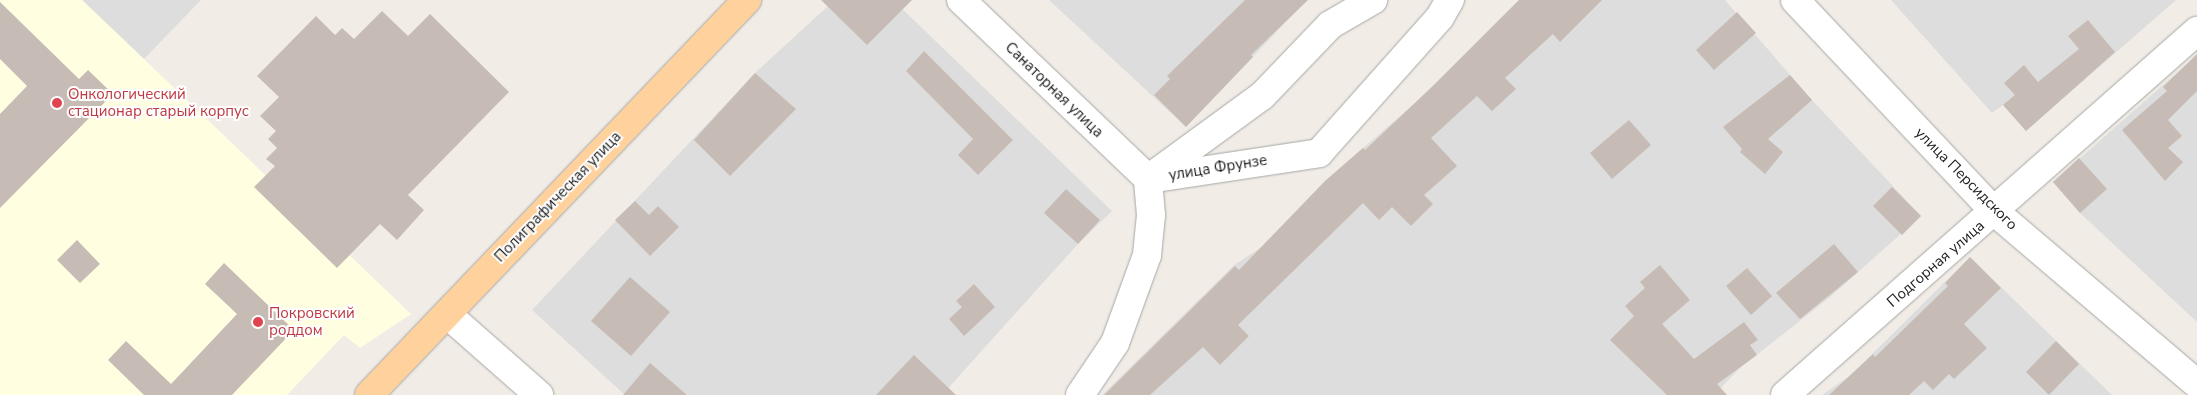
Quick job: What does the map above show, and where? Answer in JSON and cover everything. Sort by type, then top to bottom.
[{"type":"main road","name":"Полиграфическая улица","points":[[369,395],[747,0]]},
{"type":"street","name":"Санаторная улица","points":[[961,0],[1148,179]]},
{"type":"street","points":[[1148,179],[1262,96],[1330,25],[1373,0]]},
{"type":"street","name":"улица Фрунзе","points":[[1080,395],[1116,343],[1147,255],[1151,215],[1148,179],[1319,153],[1440,16],[1450,0]]},
{"type":"street","name":"улица Персидского","points":[[1795,0],[1995,212],[2197,384]]},
{"type":"street","name":"Подгорная улица","points":[[1785,395],[1995,212],[2197,31]]},
{"type":"street","points":[[447,314],[539,395]]},
{"type":"shaded area","points":[[0,0],[82,0],[411,314],[360,348],[344,335],[287,395],[0,395]]},
{"type":"shaded area","points":[[82,0],[201,0],[144,59]]},
{"type":"shaded area","points":[[893,0],[1112,211],[1078,244],[942,395],[625,395],[532,310],[755,73],[828,6]]},
{"type":"shaded area","points":[[1049,0],[1307,0],[1186,127]]},
{"type":"shaded area","points":[[1519,0],[1725,0],[1812,100],[1921,216],[1829,298],[1740,368],[1714,395],[1102,395],[1234,265],[1265,245],[1325,181],[1415,103]]},
{"type":"shaded area","points":[[1891,0],[2176,0],[2026,131],[2003,105],[1992,113]]},
{"type":"shaded area","points":[[2197,55],[2197,322],[2080,213],[2053,182]]},
{"type":"shaded area","points":[[1970,257],[2112,395],[1822,395],[1851,375]]},
{"type":"building","points":[[821,0],[912,0],[867,45]]},
{"type":"building","points":[[1245,0],[1308,0],[1251,55],[1253,57],[1186,127],[1154,95],[1170,79],[1167,76]]},
{"type":"building","points":[[1519,0],[1602,0],[1560,42],[1553,34],[1505,78],[1516,89],[1492,111],[1477,96],[1431,138],[1457,166],[1424,195],[1433,204],[1411,226],[1392,207],[1379,220],[1363,203],[1238,325],[1249,336],[1220,365],[1203,347],[1150,395],[1104,395],[1235,266],[1239,270],[1325,181],[1363,148],[1365,150],[1435,84]]},
{"type":"building","name":"Онкологический стационар старый корпус","points":[[0,2],[79,79],[88,70],[113,94],[0,208],[0,114],[27,86],[0,59]]},
{"type":"building","points":[[382,11],[408,36],[430,14],[509,92],[408,195],[424,210],[397,240],[380,224],[337,268],[254,187],[275,166],[266,159],[277,148],[268,139],[276,131],[260,116],[279,97],[257,76],[316,16],[335,35],[342,28],[354,39]]},
{"type":"building","points":[[1737,12],[1756,33],[1714,70],[1696,50]]},
{"type":"building","points":[[2088,20],[2115,52],[2026,131],[2003,105],[2015,95],[2004,83],[2024,65],[2038,82],[2079,49],[2068,36]]},
{"type":"building","points":[[924,51],[1013,140],[978,175],[958,155],[973,139],[906,71]]},
{"type":"building","points":[[2197,54],[2197,91],[2168,120],[2182,136],[2168,148],[2183,162],[2165,181],[2122,130],[2167,91],[2163,87]]},
{"type":"building","points":[[755,73],[796,109],[730,176],[694,140]]},
{"type":"building","points":[[1790,75],[1812,100],[1768,139],[1783,152],[1765,174],[1740,152],[1742,149],[1723,127]]},
{"type":"building","points":[[1629,120],[1651,145],[1612,179],[1590,153]]},
{"type":"building","points":[[2079,158],[2107,189],[2080,213],[2053,182]]},
{"type":"building","points":[[1892,187],[1921,216],[1902,235],[1873,206]]},
{"type":"building","points":[[1066,189],[1100,220],[1078,244],[1044,213]]},
{"type":"building","points":[[635,201],[649,215],[658,206],[679,227],[650,256],[615,220]]},
{"type":"building","points":[[77,240],[100,264],[80,283],[57,260]]},
{"type":"building","points":[[1834,244],[1858,272],[1800,319],[1776,293]]},
{"type":"building","points":[[1970,257],[2001,288],[1964,324],[1987,348],[1954,379],[1949,374],[1933,390],[1924,381],[1909,395],[1829,395],[1873,354],[1875,357],[1948,286],[1945,283]]},
{"type":"building","name":"Покровский роддом","points":[[224,263],[294,330],[232,395],[144,395],[108,360],[126,341],[171,384],[237,314],[205,284]]},
{"type":"building","points":[[1660,265],[1690,300],[1662,324],[1694,359],[1744,322],[1758,340],[1750,345],[1757,355],[1717,384],[1727,395],[1667,395],[1610,340],[1634,316],[1625,306],[1645,288],[1640,282]]},
{"type":"building","points":[[1747,268],[1772,296],[1751,315],[1726,286]]},
{"type":"building","points":[[630,277],[670,312],[631,356],[591,321]]},
{"type":"building","points":[[974,284],[995,307],[964,336],[949,319],[962,307],[956,301]]},
{"type":"building","points":[[2056,341],[2079,364],[2049,395],[2026,372]]},
{"type":"building","points":[[914,355],[956,395],[876,395]]},
{"type":"building","points":[[650,363],[687,395],[623,395]]},
{"type":"place","name":"Онкологический стационар старый корпус","points":[[57,103]]},
{"type":"place","name":"Покровский роддом","points":[[258,322]]}]
